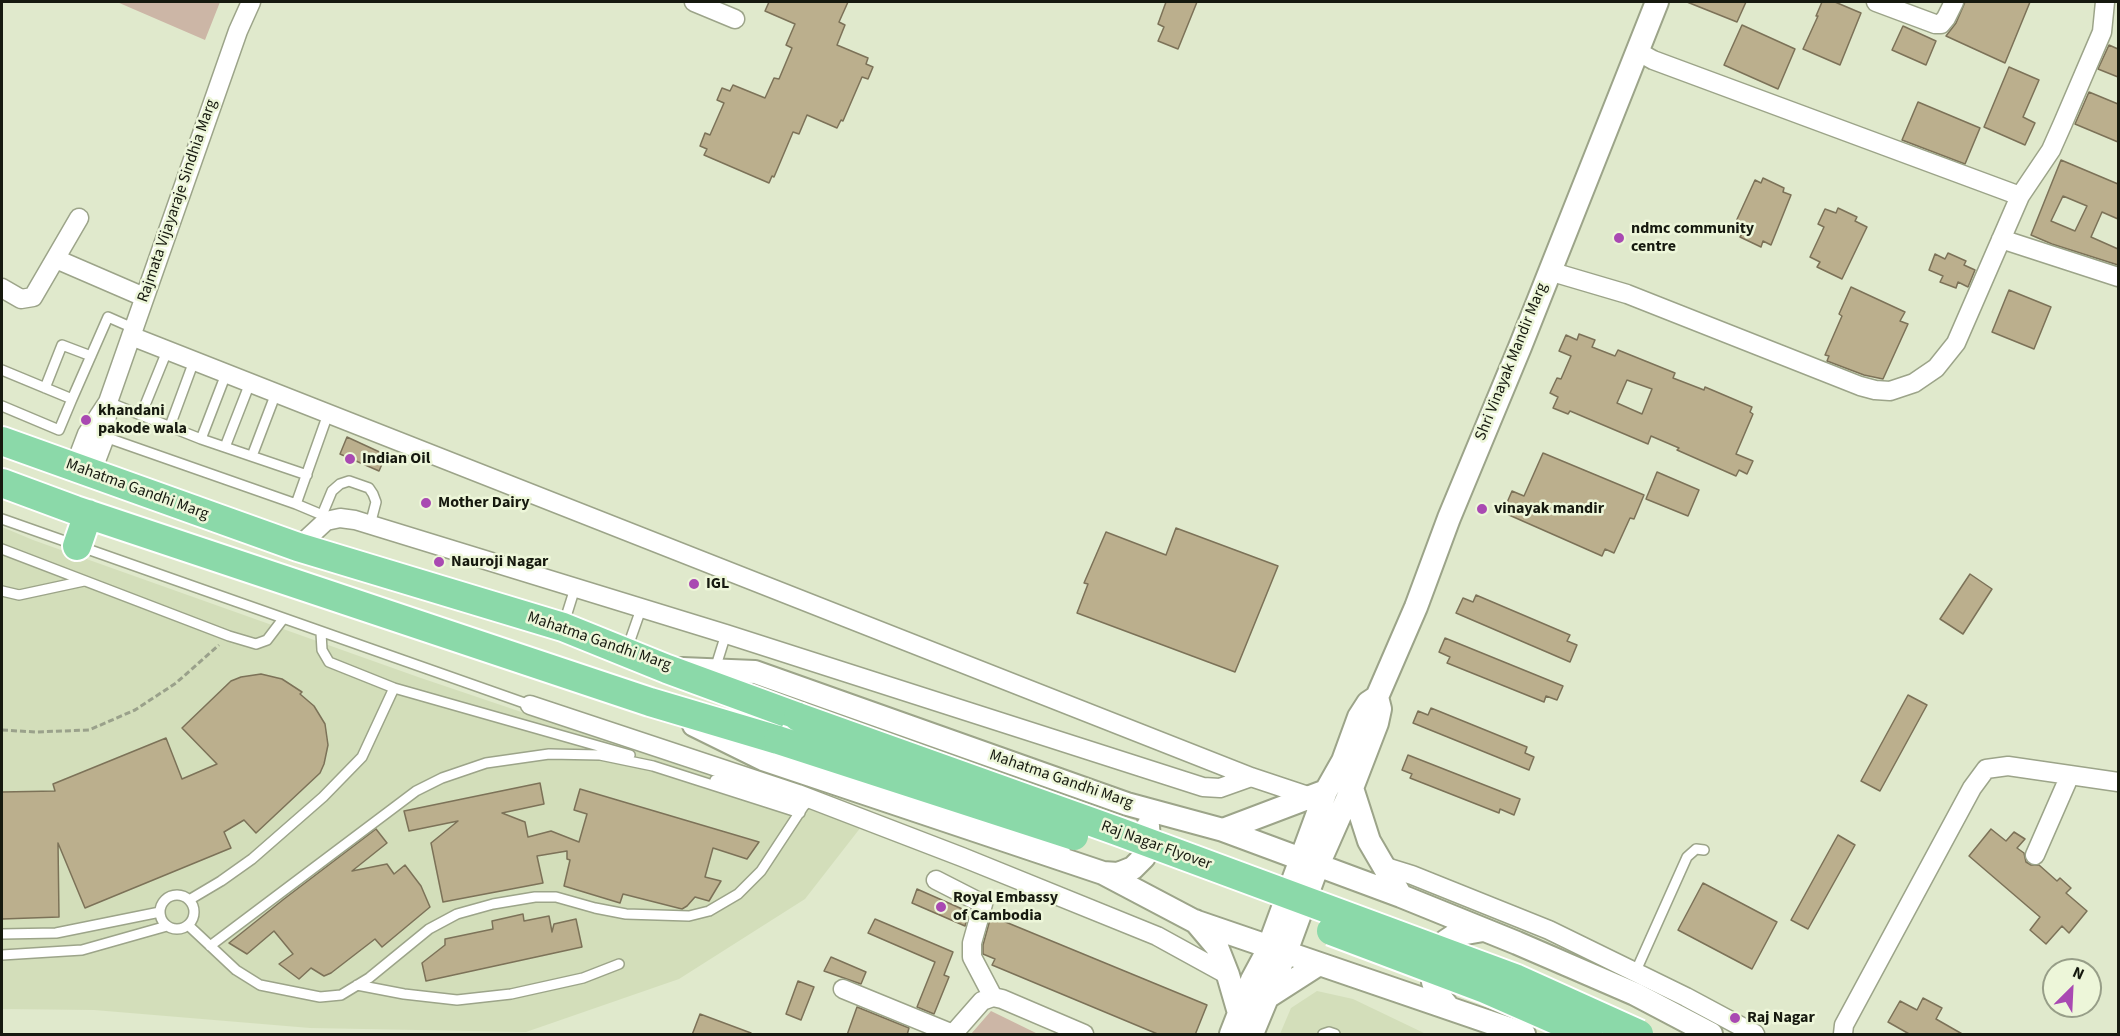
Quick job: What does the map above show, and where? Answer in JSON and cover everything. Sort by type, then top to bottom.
[{"type":"main road","name":"Mahatma Gandhi Marg","points":[[2,441],[298,547],[563,627],[667,669]]},
{"type":"main road","points":[[2,483],[88,514],[650,702]]},
{"type":"main road","points":[[77,546],[88,514]]},
{"type":"main road","name":"Raj Nagar Flyover","points":[[667,669],[1117,831],[1517,979],[1639,1035]]},
{"type":"main road","name":"Raj Nagar Flyover","points":[[650,702],[778,740],[1104,845],[1485,989],[1588,1035]]},
{"type":"street","name":"Rajmata Vijayaraje Sindhia Marg","points":[[83,471],[105,437],[108,402],[235,41],[251,2]]},
{"type":"street","points":[[694,2],[735,19]]},
{"type":"street","name":"Shri Vinayak Mandir Marg","points":[[1318,794],[1343,761],[1359,717],[1368,703],[1377,697],[1416,607],[1449,518],[1657,2]]},
{"type":"street","points":[[1876,2],[1935,24],[1941,24],[1954,2]]},
{"type":"street","points":[[1549,271],[1627,294],[1860,386],[1875,390],[1890,390],[1914,383],[1936,368],[1956,343],[2020,196],[2051,150],[2102,32],[2105,2]]},
{"type":"street","points":[[1637,51],[1653,60],[2020,196]]},
{"type":"street","points":[[2,288],[21,299],[33,297],[79,218]]},
{"type":"street","points":[[2001,239],[2118,278]]},
{"type":"street","points":[[56,259],[144,297]]},
{"type":"street","points":[[132,332],[167,351],[194,362],[1251,777],[1318,794]]},
{"type":"street","name":"Rajmata Vijayaraje Sindhia Marg","points":[[83,471],[87,434],[108,402]]},
{"type":"street","points":[[298,547],[326,521],[327,517],[355,520],[726,634],[1203,787],[1220,788],[1251,777]]},
{"type":"street","name":"Mahatma Gandhi Marg","points":[[667,669],[755,672],[1127,804],[1223,830],[1401,896],[1484,930],[1635,994],[1711,1035]]},
{"type":"street","points":[[1252,1035],[1266,998],[1278,949],[1310,862],[1352,788],[1377,723],[1380,709],[1377,697]]},
{"type":"street","points":[[650,702],[763,759],[1103,873],[1194,921],[1524,1035]]},
{"type":"street","points":[[530,705],[805,806],[963,857],[1157,936],[1228,975]]},
{"type":"street","points":[[1843,1035],[1844,1025],[1977,778],[1986,768],[1997,766],[2118,782]]},
{"type":"street","points":[[2035,855],[2070,776]]},
{"type":"street","points":[[1352,788],[1368,841],[1401,896]]},
{"type":"street","points":[[1223,830],[1318,794]]},
{"type":"street","points":[[1310,862],[1318,794]]},
{"type":"street","points":[[1103,873],[1118,874],[1133,868],[1144,857],[1149,842],[1148,826],[1140,813],[1127,804]]},
{"type":"street","points":[[963,857],[976,830]]},
{"type":"street","points":[[1383,866],[1412,875],[1549,930],[1755,1035]]},
{"type":"street","points":[[936,880],[983,904],[972,943],[972,957],[993,997]]},
{"type":"street","points":[[1194,921],[1217,947],[1239,1013]]},
{"type":"street","points":[[1449,1008],[1437,993],[1432,982],[1438,950],[1455,935],[1484,930]]},
{"type":"street","points":[[1231,1035],[1239,1013],[1278,949]]},
{"type":"street","points":[[1266,998],[1319,964]]},
{"type":"street","points":[[843,989],[953,1034],[982,1001],[993,997],[1083,1034]]},
{"type":"lane","points":[[2,406],[59,430],[108,317],[132,332]]},
{"type":"lane","points":[[45,388],[62,345],[91,356]]},
{"type":"lane","points":[[141,415],[167,351]]},
{"type":"lane","points":[[170,426],[194,362]]},
{"type":"lane","points":[[2,370],[72,399]]},
{"type":"lane","points":[[201,438],[226,374]]},
{"type":"lane","points":[[225,447],[250,383]]},
{"type":"lane","points":[[252,456],[276,393]]},
{"type":"lane","points":[[108,402],[306,475]]},
{"type":"lane","points":[[296,504],[328,414]]},
{"type":"lane","points":[[105,437],[327,517],[332,491],[340,484],[349,481],[369,488],[374,494],[376,502],[370,525]]},
{"type":"lane","points":[[2,519],[530,705]]},
{"type":"lane","points":[[2,549],[229,636],[256,644],[267,640],[283,619]]},
{"type":"lane","points":[[2,591],[19,595],[84,581]]},
{"type":"lane","points":[[563,627],[575,588]]},
{"type":"lane","points":[[626,652],[641,609]]},
{"type":"lane","points":[[321,633],[322,650],[329,662],[394,688],[805,806]]},
{"type":"lane","points":[[715,671],[726,634]]},
{"type":"lane","points":[[189,900],[252,859],[323,797],[362,757],[394,688]]},
{"type":"lane","points":[[210,946],[416,791],[442,778],[486,763],[549,754],[600,754],[805,806]]},
{"type":"lane","points":[[188,925],[236,970],[260,985],[320,997],[341,995],[357,986],[429,929],[457,914],[493,904],[535,897],[556,897],[626,914],[689,916],[709,911],[738,894],[761,871],[805,806]]},
{"type":"lane","points":[[1635,973],[1687,857],[1696,849],[1704,850]]},
{"type":"lane","points":[[2,955],[82,950],[167,926],[178,929],[192,921],[194,910],[184,896],[173,895],[163,902],[160,917],[167,926]]},
{"type":"lane","points":[[2,934],[56,933],[160,912]]},
{"type":"lane","points":[[357,986],[458,1000],[511,994],[583,978],[619,964]]},
{"type":"lane","points":[[1323,1035],[1329,1032],[1335,1035]]},
{"type":"path","points":[[2,730],[36,732],[89,730],[135,710],[176,683],[229,636]]},
{"type":"shaded area","points":[[117,2],[220,2],[205,40]]},
{"type":"shaded area","points":[[2,527],[418,677],[861,827],[805,899],[679,979],[526,1032],[310,1028],[94,1010],[2,1009]]},
{"type":"shaded area","points":[[1317,991],[1353,999],[1426,1034],[1280,1034],[1291,1008]]},
{"type":"shaded area","points":[[991,1011],[1038,1034],[971,1034]]},
{"type":"building","points":[[769,2],[848,2],[839,22],[845,25],[837,45],[868,58],[866,64],[873,67],[868,79],[862,77],[843,121],[841,120],[837,128],[807,115],[799,134],[793,132],[774,177],[772,176],[769,183],[704,155],[707,149],[700,146],[705,133],[710,135],[724,103],[717,100],[722,88],[730,91],[733,85],[765,98],[774,78],[779,79],[792,48],[786,45],[795,24],[765,11]]},
{"type":"building","points":[[1166,2],[1197,2],[1178,49],[1158,41],[1164,27],[1158,24]]},
{"type":"building","points":[[1687,2],[1746,2],[1737,22]]},
{"type":"building","points":[[1822,2],[1835,2],[1861,13],[1840,65],[1803,49]]},
{"type":"building","points":[[1965,2],[2030,2],[2005,63],[1946,36],[1956,23]]},
{"type":"building","points":[[1742,25],[1795,49],[1778,89],[1724,65]]},
{"type":"building","points":[[1903,26],[1936,41],[1926,65],[1892,50]]},
{"type":"building","points":[[2109,45],[2118,49],[2118,77],[2098,69]]},
{"type":"building","points":[[2009,67],[2039,80],[2023,117],[2035,123],[2025,145],[1984,127]]},
{"type":"building","points":[[2089,92],[2118,104],[2118,142],[2075,124]]},
{"type":"building","points":[[1918,102],[1980,128],[1965,164],[1902,140]]},
{"type":"building","points":[[2061,160],[2118,184],[2118,219],[2102,212],[2091,237],[2118,249],[2118,265],[2031,235]],"holes":[[[2063,196],[2087,206],[2075,231],[2051,221]]]},
{"type":"building","points":[[1763,178],[1784,188],[1783,192],[1791,195],[1771,245],[1763,241],[1761,247],[1740,237],[1743,232],[1733,228],[1755,180],[1761,183]]},
{"type":"building","points":[[1838,208],[1857,217],[1855,221],[1867,227],[1842,279],[1817,267],[1820,262],[1810,257],[1824,227],[1818,224],[1825,209],[1836,213]]},
{"type":"building","points":[[1948,253],[1966,261],[1964,265],[1975,270],[1968,287],[1958,282],[1956,288],[1940,282],[1943,276],[1929,270],[1935,254],[1945,259]]},
{"type":"building","points":[[1851,287],[1905,312],[1900,321],[1908,324],[1883,379],[1864,375],[1827,361],[1829,356],[1825,355],[1842,316],[1839,314]]},
{"type":"building","points":[[2009,290],[2051,307],[2034,349],[1992,332]]},
{"type":"building","points":[[1579,334],[1595,340],[1592,347],[1615,356],[1618,350],[1675,373],[1673,378],[1704,390],[1705,387],[1752,407],[1750,412],[1753,414],[1736,454],[1753,461],[1747,474],[1739,470],[1736,476],[1651,436],[1648,444],[1570,411],[1568,414],[1553,408],[1558,397],[1550,393],[1557,378],[1561,379],[1571,356],[1559,351],[1566,335],[1577,340]],"holes":[[[1627,380],[1652,389],[1642,414],[1617,403]]]},
{"type":"building","points":[[347,437],[386,455],[379,471],[340,454]]},
{"type":"building","points":[[1543,453],[1644,495],[1634,519],[1630,518],[1614,553],[1605,549],[1602,556],[1509,515],[1512,507],[1506,505],[1512,491],[1524,496]]},
{"type":"building","points":[[1657,472],[1699,490],[1688,516],[1646,499]]},
{"type":"building","points":[[1176,528],[1278,566],[1235,672],[1077,613],[1088,584],[1084,583],[1106,532],[1166,555]]},
{"type":"building","points":[[1970,574],[1992,589],[1963,634],[1940,619]]},
{"type":"building","points":[[1476,595],[1570,635],[1567,641],[1577,645],[1570,662],[1456,613],[1463,598],[1473,602]]},
{"type":"building","points":[[1445,638],[1563,686],[1557,700],[1546,696],[1544,702],[1447,663],[1450,657],[1439,652]]},
{"type":"building","points":[[261,674],[282,679],[302,692],[300,694],[314,706],[325,724],[328,745],[320,773],[256,833],[244,820],[224,832],[231,848],[85,908],[58,843],[59,917],[2,919],[2,792],[55,791],[53,784],[166,738],[182,779],[217,764],[182,728],[231,681]]},
{"type":"building","points":[[1908,695],[1927,705],[1880,791],[1861,781]]},
{"type":"building","points":[[1431,708],[1527,747],[1525,753],[1534,757],[1529,770],[1413,723],[1418,711],[1428,715]]},
{"type":"building","points":[[1408,755],[1520,799],[1514,815],[1500,809],[1499,813],[1410,778],[1412,774],[1402,770]]},
{"type":"building","points":[[540,783],[544,804],[502,813],[525,822],[528,837],[551,831],[579,842],[587,814],[574,810],[580,789],[759,842],[747,859],[713,848],[705,877],[721,881],[709,901],[695,897],[682,909],[623,894],[620,903],[564,886],[570,860],[567,859],[567,851],[537,856],[543,883],[443,902],[431,843],[458,821],[409,831],[404,811]]},
{"type":"building","points":[[376,829],[387,843],[352,871],[387,864],[394,874],[405,865],[421,886],[430,907],[382,947],[375,939],[331,973],[324,976],[311,968],[299,979],[279,964],[293,954],[274,931],[247,954],[229,943],[284,899]]},
{"type":"building","points":[[1991,829],[2006,841],[2014,832],[2025,839],[2017,848],[2024,853],[2026,862],[2039,865],[2057,881],[2060,878],[2071,888],[2066,893],[2087,911],[2069,933],[2062,926],[2046,944],[2030,930],[2040,917],[1969,856]]},
{"type":"building","points":[[1838,835],[1855,845],[1808,929],[1791,920]]},
{"type":"building","points":[[1703,883],[1777,922],[1752,969],[1678,930]]},
{"type":"building","points":[[917,889],[969,912],[965,926],[912,903]]},
{"type":"building","points":[[523,914],[524,921],[549,916],[552,932],[554,924],[576,919],[582,947],[426,981],[422,963],[445,945],[445,939],[493,929],[492,921]]},
{"type":"building","points":[[991,916],[1207,1005],[1195,1035],[1160,1035],[992,965],[995,959],[983,954],[983,945]]},
{"type":"building","points":[[875,919],[953,952],[944,975],[949,977],[934,1014],[917,1007],[935,962],[868,933]]},
{"type":"building","points":[[831,957],[866,972],[861,984],[824,971]]},
{"type":"building","points":[[798,981],[814,987],[801,1020],[786,1014]]},
{"type":"building","points":[[1923,998],[1942,1008],[1936,1019],[1964,1035],[1911,1035],[1888,1022],[1900,1001],[1917,1010]]},
{"type":"building","points":[[857,1007],[909,1028],[907,1035],[847,1035]]},
{"type":"building","points":[[700,1014],[751,1033],[751,1035],[692,1035]]},
{"type":"place","name":"ndmc community centre","points":[[1619,238]]},
{"type":"place","name":"khandani pakode wala","points":[[86,420]]},
{"type":"place","name":"Indian Oil","points":[[350,459]]},
{"type":"place","name":"Mother Dairy","points":[[426,503]]},
{"type":"place","name":"vinayak mandir","points":[[1482,509]]},
{"type":"place","name":"Nauroji Nagar","points":[[439,562]]},
{"type":"place","name":"IGL","points":[[694,584]]},
{"type":"place","name":"Royal Embassy of Cambodia","points":[[941,907]]},
{"type":"place","name":"Raj Nagar","points":[[1735,1018]]}]
